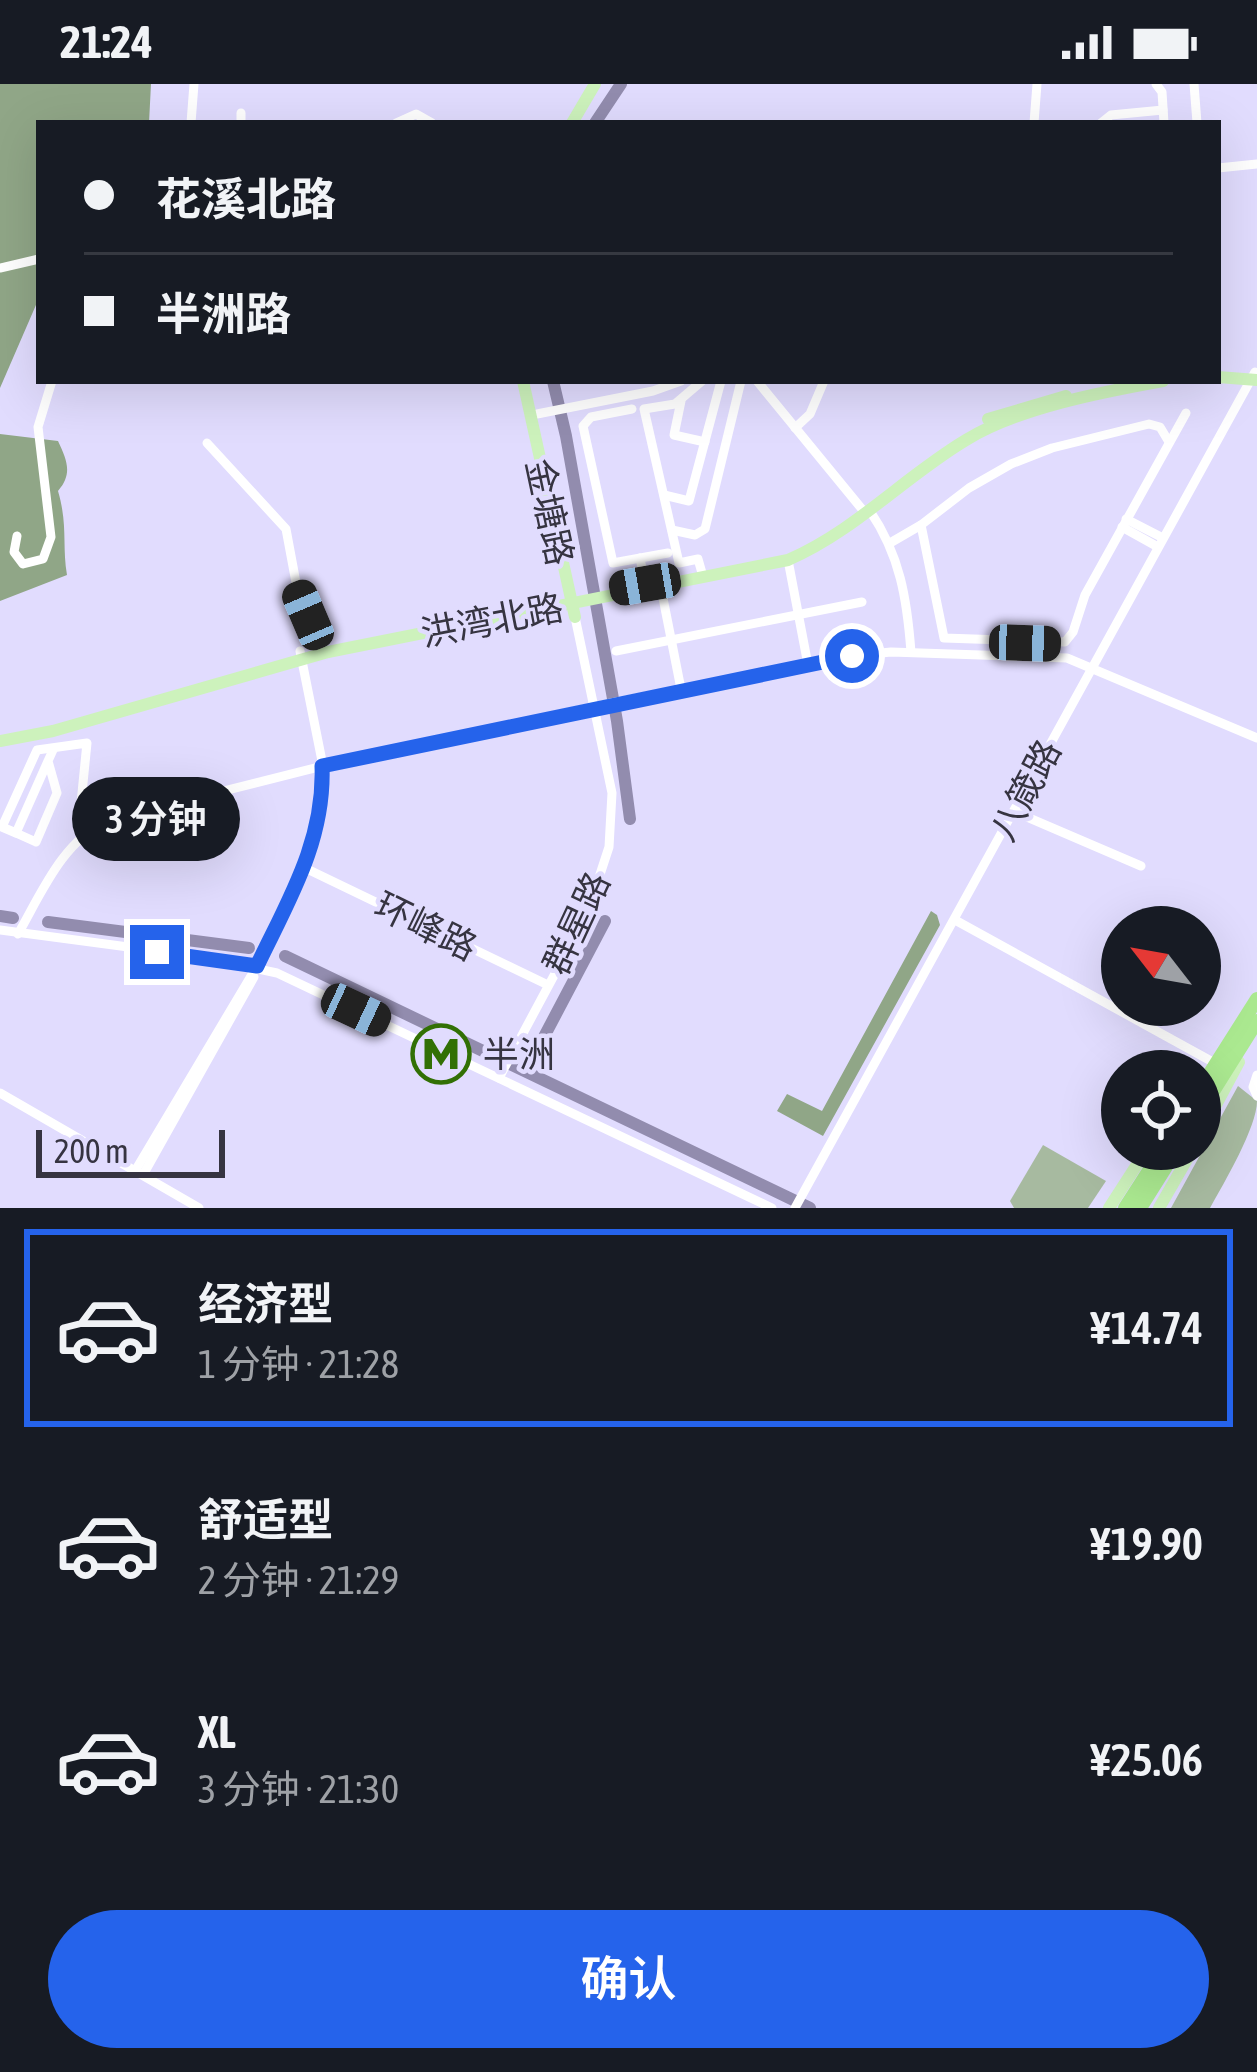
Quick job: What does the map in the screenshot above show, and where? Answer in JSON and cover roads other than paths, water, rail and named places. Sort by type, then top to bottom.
[{"type":"highway","points":[[1221,1054],[1257,995]]},
{"type":"highway","points":[[1221,1079],[1257,1022]]},
{"type":"highway","points":[[1126,1208],[1156,1170]]},
{"type":"highway","points":[[1140,1208],[1161,1170]]},
{"type":"main road","points":[[570,120],[591,84]]},
{"type":"main road","points":[[1221,374],[1255,376]]},
{"type":"main road","name":"金塘路","points":[[527,384],[537,414],[572,605]]},
{"type":"main road","name":"金塘路","points":[[527,384],[572,605]]},
{"type":"main road","name":"洪湾北路","points":[[300,655],[572,605],[792,551],[866,512],[942,448],[984,422],[1012,410],[1113,384]]},
{"type":"main road","name":"洪湾北路","points":[[596,597],[788,560],[823,543],[959,444],[1001,422],[1151,384]]},
{"type":"main road","name":"洪湾北路","points":[[0,738],[53,731],[322,646],[572,605]]},
{"type":"main road","points":[[1218,1050],[1257,995]]},
{"type":"main road","points":[[1221,1097],[1257,1033]]},
{"type":"main road","points":[[1108,1208],[1134,1170]]},
{"type":"main road","points":[[1160,1207],[1181,1170]]},
{"type":"street","points":[[191,120],[194,84]]},
{"type":"street","points":[[1034,120],[1037,84]]},
{"type":"street","points":[[1156,84],[1162,92],[1164,120]]},
{"type":"street","points":[[1194,84],[1197,120]]},
{"type":"street","points":[[1105,120],[1111,115],[1163,110]]},
{"type":"street","points":[[1221,168],[1257,164]]},
{"type":"street","points":[[0,268],[36,260]]},
{"type":"street","name":"八箴路","points":[[798,1204],[1255,376]]},
{"type":"street","points":[[17,536],[14,552],[23,564],[43,559],[51,537],[38,427],[51,384]]},
{"type":"street","points":[[537,414],[674,384]]},
{"type":"street","points":[[678,384],[674,435],[705,442]]},
{"type":"street","points":[[698,384],[676,403],[644,409],[679,563],[698,560],[702,573]]},
{"type":"street","points":[[664,495],[689,501],[720,384]]},
{"type":"street","points":[[672,530],[698,535],[705,529],[741,384]]},
{"type":"street","points":[[759,384],[890,543],[905,592],[911,652]]},
{"type":"street","points":[[795,428],[810,414],[823,384]]},
{"type":"street","points":[[632,409],[591,417],[582,428],[613,563],[668,554]]},
{"type":"street","points":[[18,934],[65,854],[100,824],[322,766],[852,656],[1067,640],[1082,600],[1186,413]]},
{"type":"street","points":[[890,543],[991,474],[1052,448],[1150,424],[1160,427],[1169,442]]},
{"type":"street","points":[[207,443],[286,529],[297,588],[322,646]]},
{"type":"street","points":[[1124,523],[1160,542]]},
{"type":"street","points":[[922,525],[936,585],[940,633],[949,640],[1061,656],[1257,738]]},
{"type":"street","points":[[640,558],[645,584]]},
{"type":"street","points":[[788,560],[808,665]]},
{"type":"street","points":[[661,588],[681,689]]},
{"type":"street","points":[[616,652],[862,602]]},
{"type":"street","name":"群星路","points":[[500,1078],[595,897],[609,847],[612,793],[572,605]]},
{"type":"street","points":[[139,1173],[251,989],[257,966],[305,868],[317,825],[322,766],[300,655]]},
{"type":"street","points":[[51,756],[56,800],[36,842],[2,827],[37,750],[51,756],[87,743],[80,813]]},
{"type":"street","points":[[1015,812],[1141,866]]},
{"type":"street","name":"环峰路","points":[[305,868],[548,985]]},
{"type":"street","points":[[956,920],[1193,1050]]},
{"type":"street","points":[[0,930],[257,966],[772,1208]]},
{"type":"street","points":[[1257,1075],[1253,1087],[1257,1096]]},
{"type":"street","points":[[0,1093],[199,1208]]},
{"type":"waterway","points":[[597,120],[621,84]]},
{"type":"waterway","points":[[554,384],[617,721],[630,819]]},
{"type":"waterway","points":[[0,916],[13,918]]},
{"type":"waterway","points":[[526,1071],[605,921]]},
{"type":"waterway","points":[[48,922],[249,948]]},
{"type":"waterway","points":[[285,956],[810,1208]]},
{"type":"place","name":"半洲","points":[[441,1054]]}]
